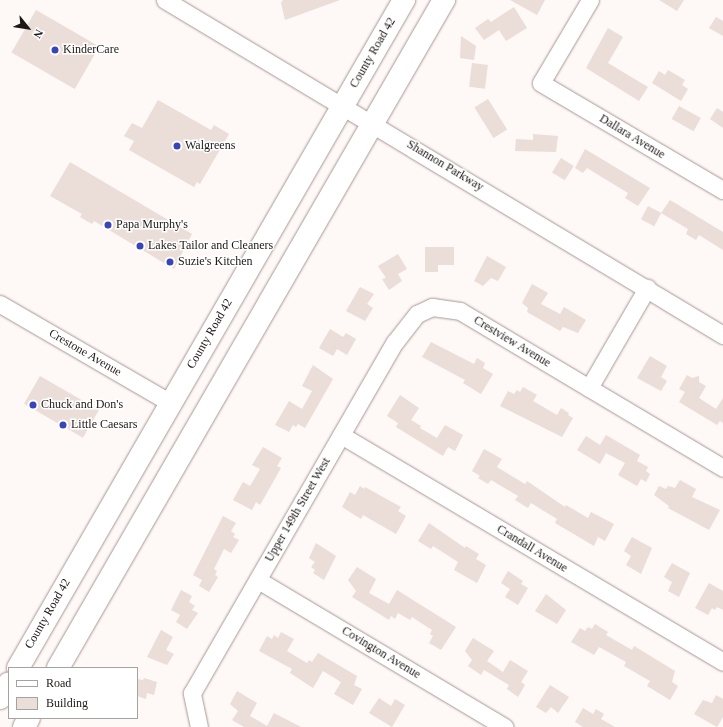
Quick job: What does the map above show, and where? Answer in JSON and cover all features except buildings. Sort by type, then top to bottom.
[{"type":"highway","name":"County Road 42","points":[[19,667],[404,0]]},
{"type":"highway","points":[[59,667],[444,0]]},
{"type":"highway","points":[[0,698],[8,685]]},
{"type":"street","name":"Shannon Parkway","points":[[165,0],[374,123],[723,334]]},
{"type":"street","name":"Dallara Avenue","points":[[590,0],[541,83],[723,190]]},
{"type":"street","points":[[589,388],[647,288]]},
{"type":"street","name":"Crestone Avenue","points":[[0,304],[171,403]]},
{"type":"street","name":"Crestview Avenue","points":[[432,307],[460,311],[723,468]]},
{"type":"street","name":"Upper 149th Street West","points":[[199,727],[192,693],[395,342],[417,314],[432,307]]},
{"type":"street","name":"Crandall Avenue","points":[[341,435],[723,662]]},
{"type":"street","name":"Covington Avenue","points":[[258,580],[504,727]]},
{"type":"place","name":"KinderCare","points":[[55,50]]},
{"type":"place","name":"Walgreens","points":[[177,146]]},
{"type":"place","name":"Papa Murphy's","points":[[108,225]]},
{"type":"place","name":"Lakes Tailor and Cleaners","points":[[140,246]]},
{"type":"place","name":"Suzie's Kitchen","points":[[170,262]]},
{"type":"place","name":"Chuck and Don's","points":[[33,405]]},
{"type":"place","name":"Little Caesars","points":[[63,425]]}]
